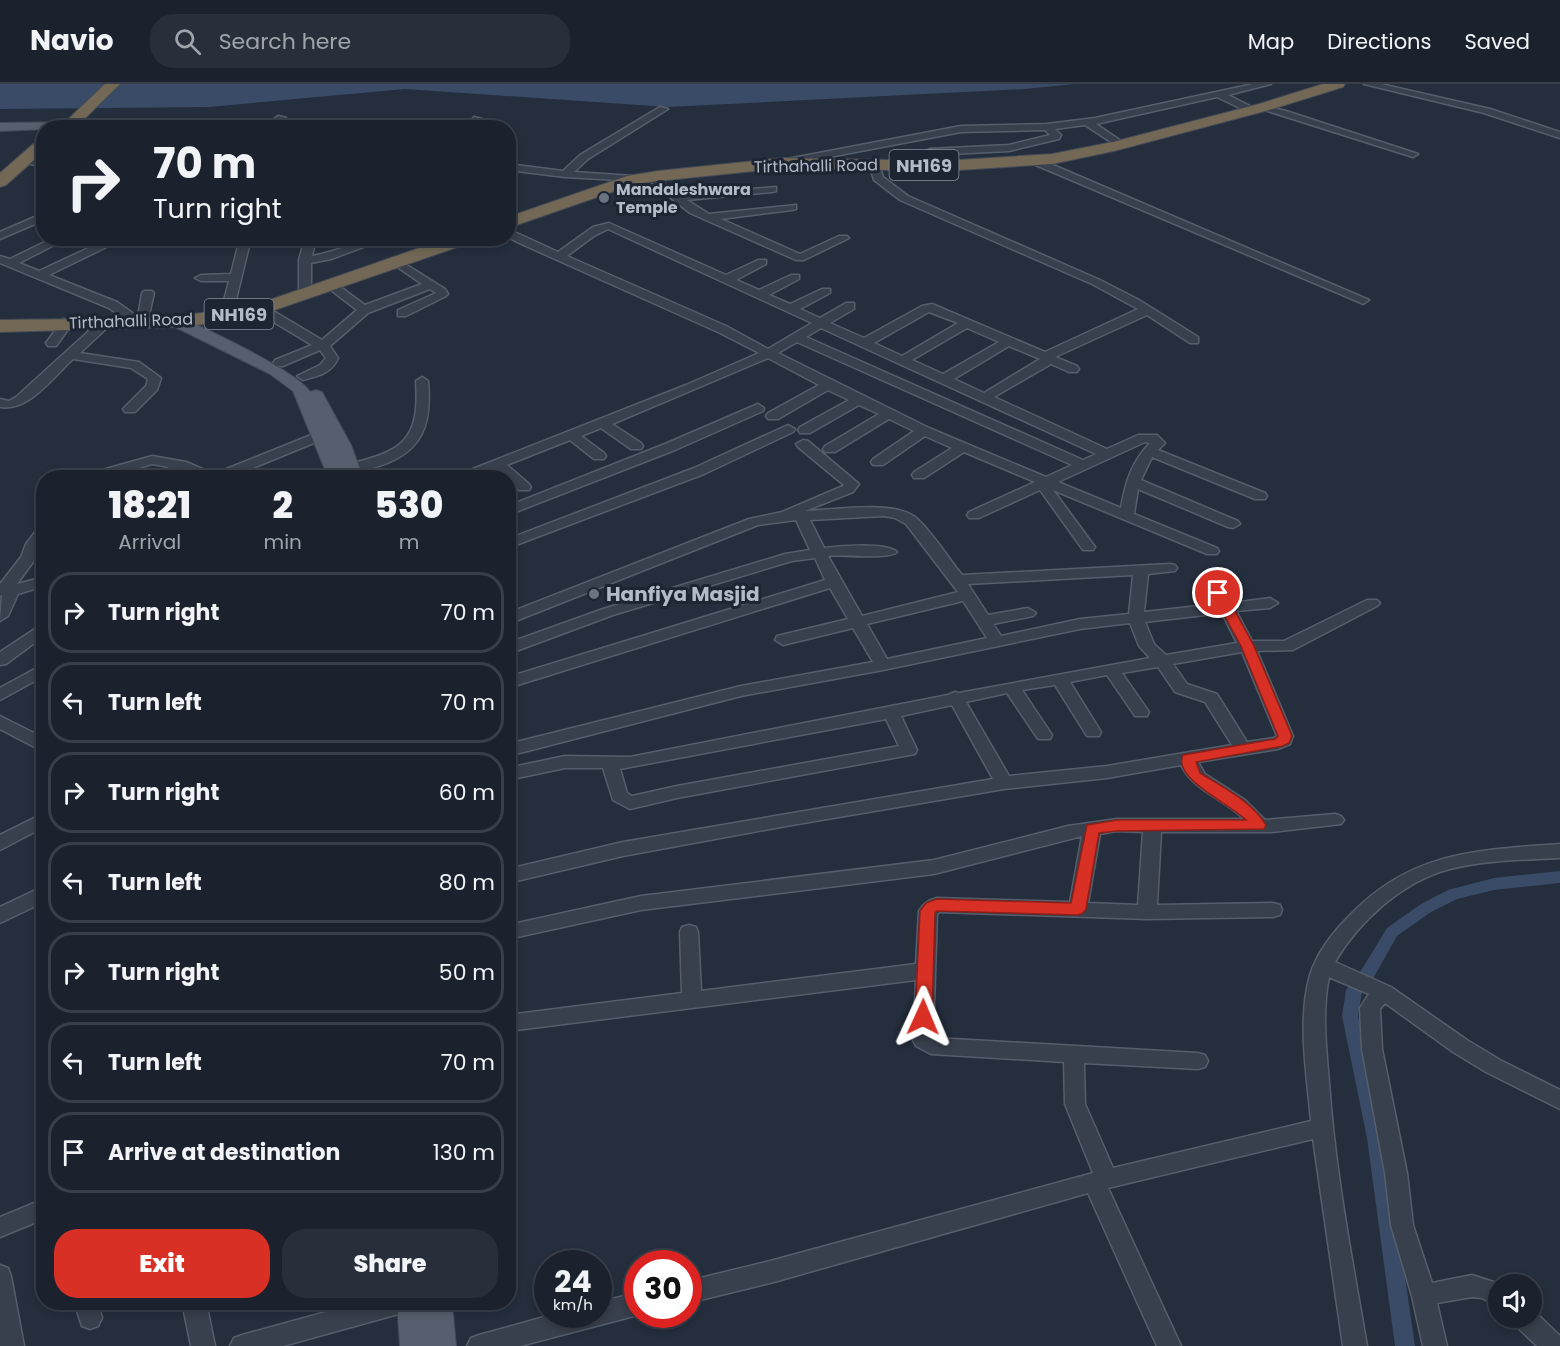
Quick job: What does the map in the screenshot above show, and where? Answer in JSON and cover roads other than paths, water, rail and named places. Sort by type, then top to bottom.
[{"type":"highway","points":[[74,120],[114,84]]},
{"type":"highway","name":"Tirthahalli Road","points":[[516,220],[633,179],[782,163],[874,164],[933,159],[985,158],[1035,161],[1120,145],[1338,84]]},
{"type":"highway","points":[[0,182],[36,149]]},
{"type":"highway","points":[[0,192],[36,163]]},
{"type":"highway","name":"Tirthahalli Road","points":[[0,326],[183,321],[226,316],[261,309],[443,246]]},
{"type":"main road","points":[[0,127],[36,126]]},
{"type":"main road","points":[[183,321],[279,363],[303,376],[323,404],[346,470]]},
{"type":"main road","points":[[183,321],[287,378],[305,397],[321,435],[344,470]]},
{"type":"main road","points":[[413,1310],[415,1346]]},
{"type":"main road","points":[[438,1310],[441,1346]]},
{"type":"street","points":[[782,163],[922,135],[971,129],[1047,127],[1087,122],[1238,86],[1266,84]]},
{"type":"street","points":[[1369,84],[1487,111],[1560,135]]},
{"type":"street","points":[[1213,93],[1333,129],[1354,138],[1413,154]]},
{"type":"street","points":[[565,174],[584,158],[663,109]]},
{"type":"street","points":[[1087,122],[1120,145]]},
{"type":"street","points":[[971,129],[985,158],[1010,148],[1056,135],[1047,127]]},
{"type":"street","points":[[922,135],[933,159]]},
{"type":"street","points":[[1035,161],[1363,300]]},
{"type":"street","points":[[874,164],[878,178],[904,198],[1096,282],[1147,310],[1194,340]]},
{"type":"street","points":[[516,168],[633,179]]},
{"type":"street","points":[[651,177],[689,208],[800,258],[843,238]]},
{"type":"street","points":[[677,198],[772,189]]},
{"type":"street","points":[[708,217],[792,207]]},
{"type":"street","points":[[0,236],[36,220]]},
{"type":"street","points":[[559,256],[574,249],[600,227],[606,225],[1107,454]]},
{"type":"street","points":[[516,237],[722,329],[828,385],[961,448],[1212,551]]},
{"type":"street","points":[[3,260],[41,246]]},
{"type":"street","points":[[39,275],[102,246]]},
{"type":"street","points":[[226,316],[244,246]]},
{"type":"street","points":[[305,293],[305,260],[309,246]]},
{"type":"street","points":[[305,260],[327,257],[359,246]]},
{"type":"street","points":[[3,260],[113,305],[140,321],[148,293]]},
{"type":"street","points":[[398,262],[441,291],[442,294],[402,313]]},
{"type":"street","points":[[726,280],[762,262]]},
{"type":"street","points":[[201,278],[236,277]]},
{"type":"street","points":[[759,295],[795,277]]},
{"type":"street","points":[[279,363],[321,345],[364,310],[431,284]]},
{"type":"street","points":[[331,285],[364,310]]},
{"type":"street","points":[[790,309],[826,291]]},
{"type":"street","points":[[483,470],[691,388],[768,354],[819,322],[850,306]]},
{"type":"street","points":[[864,343],[928,308],[1073,369]]},
{"type":"street","points":[[261,309],[326,348],[332,358],[331,363],[324,369],[303,376]]},
{"type":"street","points":[[984,398],[1048,358],[1147,310]]},
{"type":"street","points":[[0,403],[11,405],[21,400],[106,322]]},
{"type":"street","points":[[52,343],[63,328],[63,323]]},
{"type":"street","points":[[902,361],[967,323]]},
{"type":"street","points":[[796,337],[1083,465]]},
{"type":"street","points":[[943,380],[1009,341]]},
{"type":"street","points":[[70,355],[135,365],[155,378],[152,387],[130,409]]},
{"type":"street","points":[[358,470],[398,453],[417,435],[425,412],[422,381]]},
{"type":"street","points":[[773,416],[828,385]]},
{"type":"street","points":[[780,517],[848,489],[852,484],[804,437],[859,400]]},
{"type":"street","points":[[516,508],[670,447],[758,408]]},
{"type":"street","points":[[830,449],[889,414]]},
{"type":"street","points":[[602,423],[636,446]]},
{"type":"street","points":[[516,541],[699,471],[788,429]]},
{"type":"street","points":[[878,462],[924,431]]},
{"type":"street","points":[[236,470],[321,435]]},
{"type":"street","points":[[571,435],[598,456]]},
{"type":"street","points":[[974,515],[1148,437],[1159,441],[1141,460],[1133,482],[1127,516]]},
{"type":"street","points":[[920,475],[961,448]]},
{"type":"street","points":[[1149,451],[1260,496]]},
{"type":"street","points":[[117,470],[152,460],[193,470]]},
{"type":"street","points":[[498,464],[505,470]]},
{"type":"street","points":[[175,470],[184,466]]},
{"type":"street","points":[[516,480],[524,487]]},
{"type":"street","points":[[1133,482],[1233,524]]},
{"type":"street","points":[[1044,484],[1088,547]]},
{"type":"street","points":[[516,616],[754,522],[780,517],[884,512],[899,514],[911,521],[958,580],[997,642]]},
{"type":"street","points":[[801,517],[834,582],[883,665]]},
{"type":"street","points":[[0,616],[6,585],[28,556],[36,540]]},
{"type":"street","points":[[516,646],[608,612],[790,557],[843,550],[890,552]]},
{"type":"street","points":[[28,556],[36,552]]},
{"type":"street","points":[[958,580],[1170,568]]},
{"type":"street","points":[[1141,571],[1136,618],[1147,646],[1162,660],[1181,688],[1211,698],[1243,749]]},
{"type":"street","points":[[516,874],[623,849],[1004,783],[1107,772],[1278,743],[1284,740],[1285,736],[1247,646],[1211,578]]},
{"type":"street","points":[[6,585],[36,582]]},
{"type":"street","points":[[516,680],[834,582]]},
{"type":"street","points":[[783,640],[967,595]]},
{"type":"street","points":[[516,748],[741,691],[883,665],[1080,624],[1270,603]]},
{"type":"street","points":[[516,772],[567,761],[630,763],[1059,678],[1247,646],[1294,644],[1372,603]]},
{"type":"street","points":[[983,621],[1028,613]]},
{"type":"street","points":[[0,660],[36,634]]},
{"type":"street","points":[[1112,669],[1141,712]]},
{"type":"street","points":[[0,695],[36,674]]},
{"type":"street","points":[[1059,678],[1093,732]]},
{"type":"street","points":[[1011,687],[1044,735]]},
{"type":"street","points":[[955,697],[1004,783]]},
{"type":"street","points":[[610,764],[619,796],[630,803],[677,792],[909,750],[891,713]]},
{"type":"street","points":[[0,723],[36,742]]},
{"type":"street","points":[[1188,758],[1189,769],[1195,776],[1230,797],[1259,825]]},
{"type":"street","points":[[516,930],[641,903],[934,867],[1068,832],[1152,825],[1259,825],[1335,820]]},
{"type":"street","points":[[0,843],[36,823]]},
{"type":"street","points":[[1147,912],[1152,825]]},
{"type":"street","points":[[1078,909],[1092,829]]},
{"type":"street","points":[[1355,1346],[1320,1128],[1314,1012],[1341,939],[1369,907],[1413,876],[1436,867],[1477,857],[1560,851]]},
{"type":"street","points":[[0,905],[36,887]]},
{"type":"street","points":[[0,916],[36,897]]},
{"type":"street","points":[[1198,1061],[926,1044],[923,1040],[924,971],[928,911],[937,905],[1147,912],[1273,910]]},
{"type":"street","points":[[689,932],[692,1000]]},
{"type":"street","points":[[1330,968],[1380,991],[1485,1061],[1560,1100]]},
{"type":"street","points":[[516,1022],[924,971]]},
{"type":"street","points":[[1380,991],[1370,1008],[1372,1049],[1396,1173],[1402,1225],[1424,1296],[1435,1346]]},
{"type":"street","points":[[1074,1054],[1075,1104],[1084,1132],[1101,1181],[1169,1346]]},
{"type":"street","points":[[702,1289],[1101,1181],[1320,1128]]},
{"type":"street","points":[[0,1227],[36,1212]]},
{"type":"street","points":[[0,1276],[12,1346]]},
{"type":"street","points":[[1424,1296],[1473,1285],[1482,1285],[1488,1289]]},
{"type":"street","points":[[196,1310],[203,1346]]},
{"type":"street","points":[[257,1344],[374,1310]]},
{"type":"street","points":[[479,1346],[545,1328]]},
{"type":"street","points":[[1535,1328],[1554,1346]]},
{"type":"water","points":[[0,84],[1075,84],[1025,89],[668,107],[405,89],[209,107],[0,109]]},
{"type":"waterway","points":[[1405,1346],[1376,1138],[1350,1016],[1354,990],[1368,973],[1392,932],[1426,908],[1453,894],[1494,884],[1560,877]]},
{"type":"place","name":"Mandaleshwara Temple","points":[[604,198]]},
{"type":"place","name":"Hanfiya Masjid","points":[[594,594]]}]
